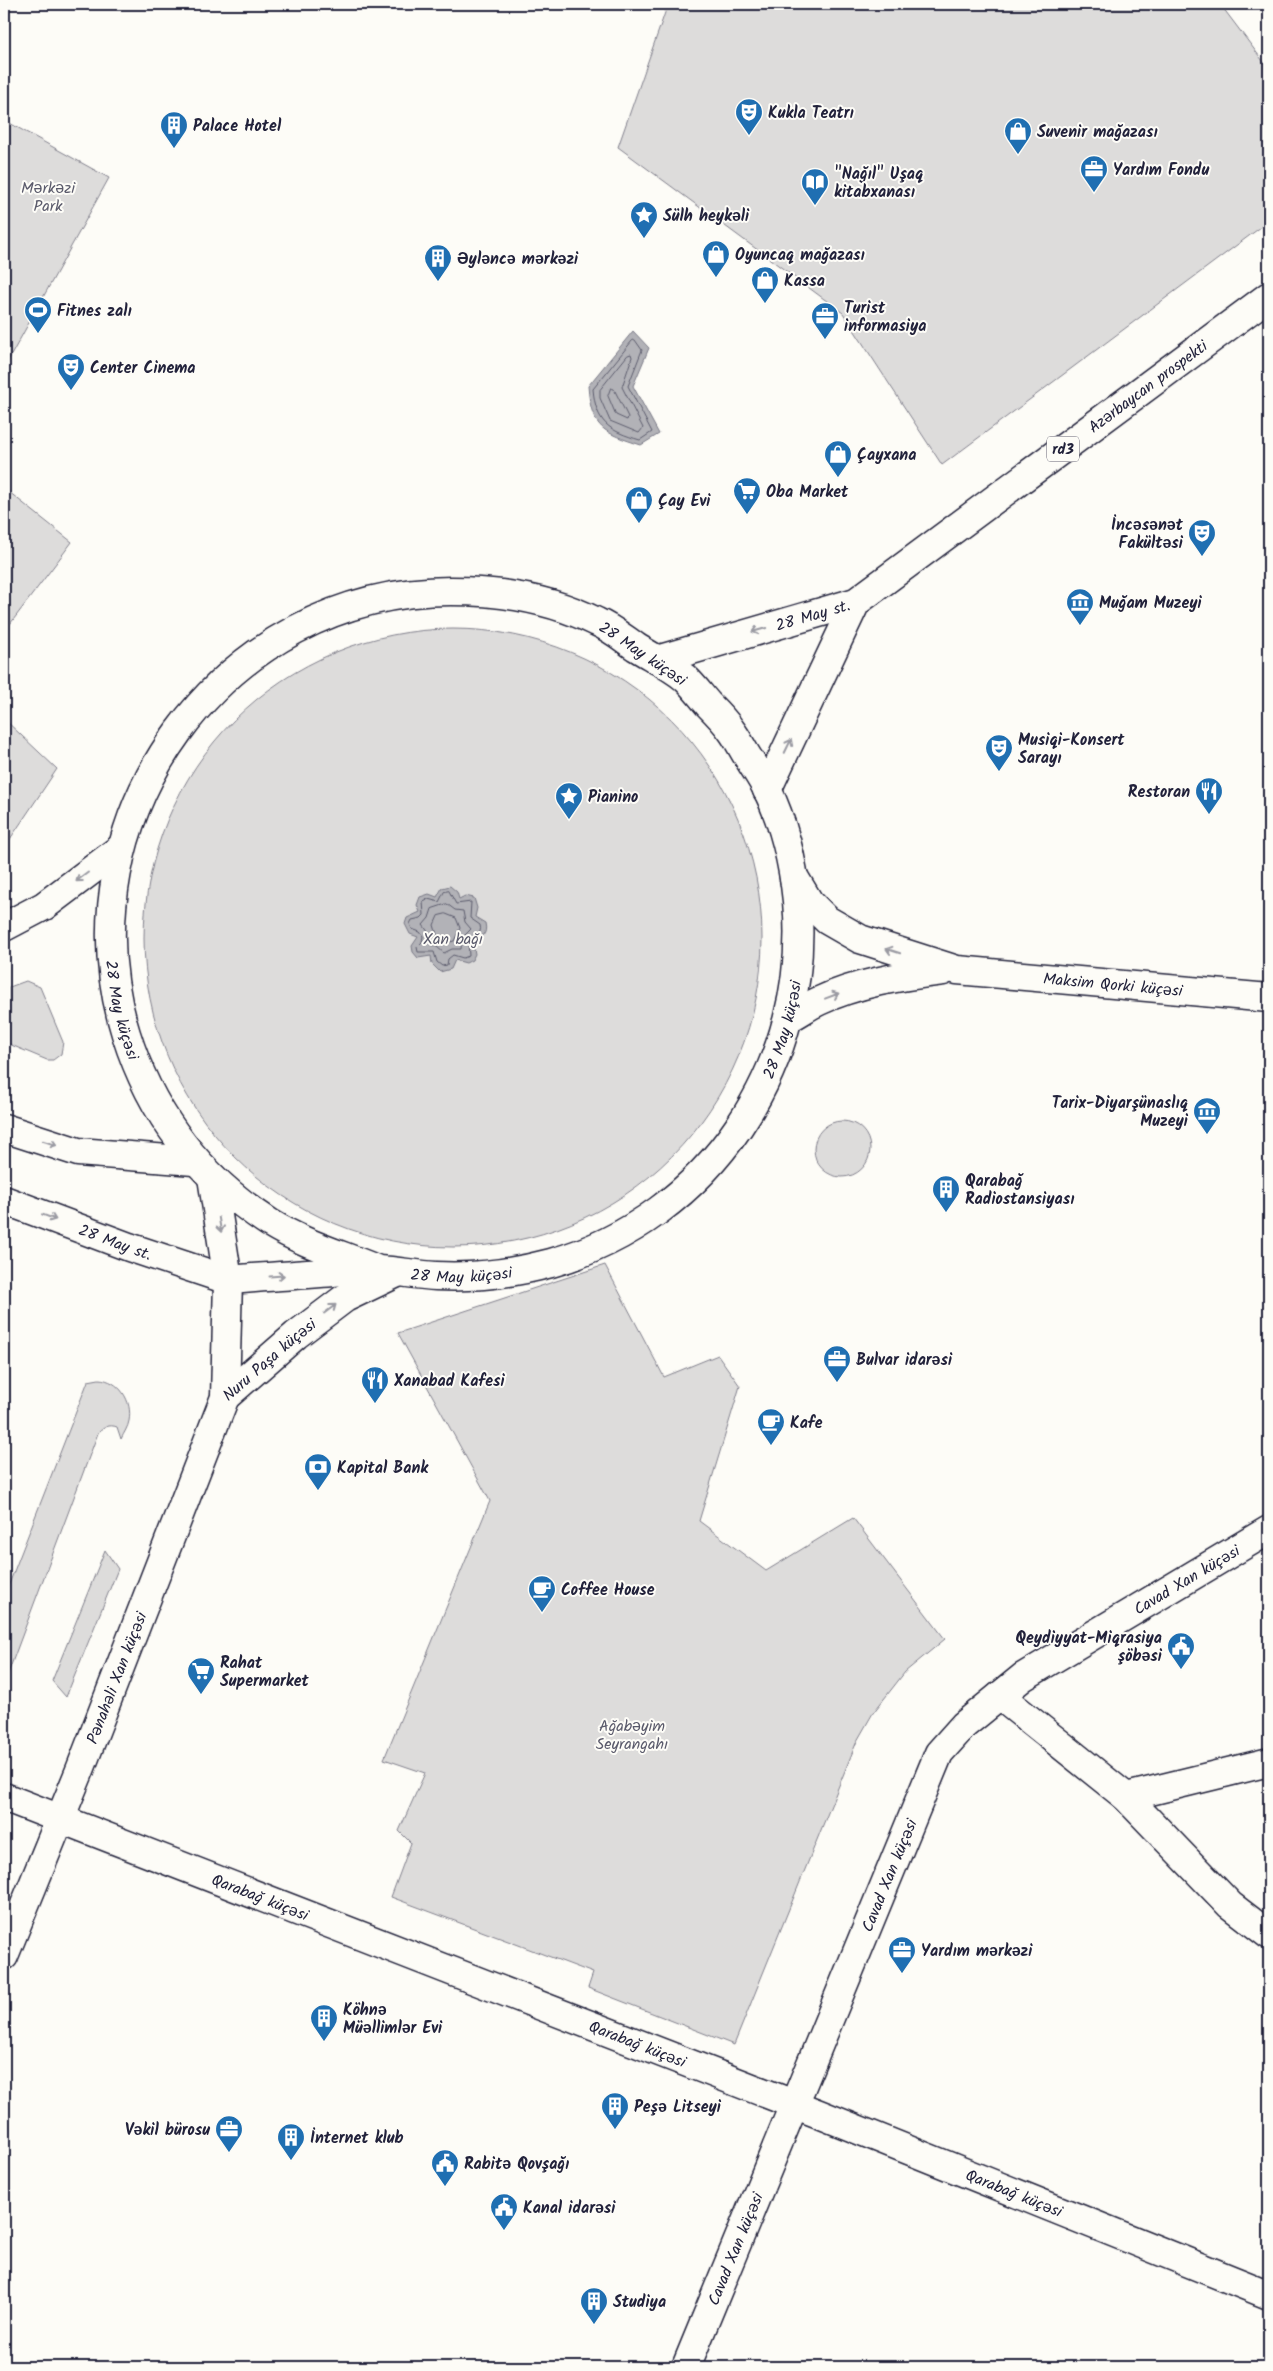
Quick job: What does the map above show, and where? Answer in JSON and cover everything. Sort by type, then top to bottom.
[{"type":"main road","name":"Azərbaycan prospekti","points":[[856,602],[1269,296]]},
{"type":"main road","name":"28 May küçəsi","points":[[203,1169],[165,1120],[147,1087],[132,1053],[121,1017],[114,980],[111,943],[114,886],[121,848],[134,810],[150,774],[171,740],[195,708],[223,680],[253,656],[286,635],[320,618],[356,605],[394,596],[432,591],[470,591],[508,595],[571,610],[600,623],[685,679],[732,730],[767,790],[784,833],[794,877],[799,928],[796,979],[789,1018],[776,1056],[760,1092],[740,1126],[716,1157],[689,1186],[625,1232],[580,1253],[513,1272],[474,1276],[434,1276],[387,1271]]},
{"type":"main road","name":"28 May st.","points":[[656,660],[856,602]]},
{"type":"main road","name":"28 May st.","points":[[767,790],[856,602]]},
{"type":"main road","points":[[4,927],[44,906],[121,848]]},
{"type":"main road","name":"Maksim Qorki küçəsi","points":[[794,877],[809,902],[827,920],[860,939],[957,970]]},
{"type":"main road","name":"Maksim Qorki küçəsi","points":[[789,1018],[818,1001],[847,990],[906,975],[957,970],[1269,998]]},
{"type":"main road","points":[[4,1128],[78,1152],[203,1169],[249,1208],[294,1237],[318,1249],[387,1271]]},
{"type":"main road","name":"Nuru Paşa küçəsi","points":[[203,1169],[228,1280],[225,1397]]},
{"type":"main road","name":"28 May st.","points":[[4,1200],[129,1247],[228,1280]]},
{"type":"main road","points":[[228,1280],[387,1271]]},
{"type":"main road","name":"Nuru Paşa küçəsi","points":[[225,1397],[296,1335],[345,1298],[387,1271]]},
{"type":"main road","name":"Pənahəli Xan küçəsi","points":[[4,1956],[60,1819],[225,1397]]},
{"type":"main road","name":"Cavad Xan küçəsi","points":[[686,2367],[939,1753],[964,1725],[1023,1677],[1269,1530]]},
{"type":"main road","points":[[1000,1696],[1126,1797],[1230,1905],[1269,1935]]},
{"type":"main road","points":[[1126,1797],[1269,1762]]},
{"type":"main road","name":"Qarabağ küçəsi","points":[[4,1797],[794,2104],[1269,2295]]},
{"type":"green space","points":[[668,4],[1220,4],[1269,69],[1269,221],[942,465],[843,313],[618,147]]},
{"type":"green space","name":"Mərkəzi Park","points":[[4,120],[109,178],[4,368]]},
{"type":"green space","points":[[4,488],[72,542],[4,632]]},
{"type":"green space","name":"Xan bağı","points":[[453,629],[483,630],[513,635],[543,642],[571,652],[599,665],[625,681],[672,719],[710,766],[726,792],[739,820],[749,848],[756,878],[761,908],[761,968],[756,998],[749,1028],[739,1056],[726,1084],[710,1110],[672,1157],[625,1195],[599,1211],[571,1224],[543,1234],[513,1241],[483,1246],[453,1247],[423,1246],[393,1241],[363,1234],[335,1224],[307,1211],[281,1195],[234,1157],[196,1110],[180,1084],[167,1056],[157,1028],[150,998],[145,968],[144,938],[145,908],[150,878],[157,848],[167,820],[180,792],[196,766],[234,719],[281,681],[307,665],[335,652],[363,642],[393,635],[423,630]]},
{"type":"green space","points":[[4,719],[57,769],[4,848]]},
{"type":"green space","points":[[26,981],[40,987],[63,1042],[61,1054],[53,1060],[47,1060],[4,1042],[4,989]]},
{"type":"green space","points":[[842,1121],[857,1126],[865,1134],[870,1149],[865,1164],[857,1172],[842,1177],[827,1172],[819,1164],[814,1149],[819,1134],[827,1126]]},
{"type":"green space","name":"Ağabəyim Seyrangahı","points":[[605,1265],[664,1377],[718,1355],[740,1386],[699,1521],[766,1571],[853,1518],[945,1639],[905,1672],[873,1713],[857,1741],[734,2045],[588,1988],[593,1973],[391,1897],[411,1843],[399,1831],[425,1773],[384,1759],[490,1501],[398,1333]]},
{"type":"green space","points":[[99,1379],[113,1383],[127,1399],[130,1413],[127,1428],[121,1439],[117,1427],[114,1426],[102,1429],[98,1433],[4,1684],[4,1597],[88,1381]]},
{"type":"green space","points":[[105,1550],[118,1569],[66,1697],[52,1681]]},
{"type":"water","points":[[633,331],[649,348],[633,386],[659,434],[641,445],[618,437],[602,427],[592,412],[588,386]]},
{"type":"water","points":[[450,886],[457,892],[459,899],[465,896],[474,898],[477,908],[475,917],[485,923],[486,930],[483,936],[473,943],[475,954],[472,960],[466,963],[455,960],[451,969],[440,972],[432,964],[431,956],[418,958],[413,952],[412,946],[418,937],[410,934],[405,924],[407,918],[420,912],[417,905],[420,897],[429,894],[437,897],[442,888]]},
{"type":"place","name":"Kukla Teatrı","points":[[749,136]]},
{"type":"place","name":"Palace Hotel","points":[[174,149]]},
{"type":"place","name":"Suvenir mağazası","points":[[1018,155]]},
{"type":"place","name":"Yardım Fondu","points":[[1094,193]]},
{"type":"place","name":"\"Nağıl\" Uşaq kitabxanası","points":[[815,206]]},
{"type":"place","name":"Sülh heykəli","points":[[644,239]]},
{"type":"place","name":"Oyuncaq mağazası","points":[[716,278]]},
{"type":"place","name":"Əyləncə mərkəzi","points":[[438,282]]},
{"type":"place","name":"Kassa","points":[[765,304]]},
{"type":"place","name":"Fitnes zalı","points":[[38,334]]},
{"type":"place","name":"Turist informasiya","points":[[825,340]]},
{"type":"place","name":"Center Cinema","points":[[71,391]]},
{"type":"place","name":"Çayxana","points":[[838,478]]},
{"type":"place","name":"Oba Market","points":[[747,515]]},
{"type":"place","name":"Çay Evi","points":[[639,524]]},
{"type":"place","name":"İncəsənət Fakültəsi","points":[[1202,557]]},
{"type":"place","name":"Muğam Muzeyi","points":[[1080,626]]},
{"type":"place","name":"Musiqi-Konsert Sarayı","points":[[999,772]]},
{"type":"place","name":"Restoran","points":[[1209,815]]},
{"type":"place","name":"Pianino","points":[[569,820]]},
{"type":"place","name":"Tarix-Diyarşünaslıq Muzeyi","points":[[1207,1135]]},
{"type":"place","name":"Qarabağ Radiostansiyası","points":[[946,1213]]},
{"type":"place","name":"Bulvar idarəsi","points":[[837,1383]]},
{"type":"place","name":"Xanabad Kafesi","points":[[375,1404]]},
{"type":"place","name":"Kafe","points":[[771,1446]]},
{"type":"place","name":"Kapital Bank","points":[[318,1491]]},
{"type":"place","name":"Coffee House","points":[[542,1613]]},
{"type":"place","name":"Qeydiyyat-Miqrasiya şöbəsi","points":[[1181,1670]]},
{"type":"place","name":"Rahat Supermarket","points":[[201,1695]]},
{"type":"place","name":"Yardım mərkəzi","points":[[902,1974]]},
{"type":"place","name":"Köhnə Müəllimlər Evi","points":[[324,2042]]},
{"type":"place","name":"Peşə Litseyi","points":[[615,2130]]},
{"type":"place","name":"Vəkil bürosu","points":[[229,2153]]},
{"type":"place","name":"İnternet klub","points":[[291,2161]]},
{"type":"place","name":"Rabitə Qovşağı","points":[[445,2187]]},
{"type":"place","name":"Kanal idarəsi","points":[[504,2231]]},
{"type":"place","name":"Studiya","points":[[594,2325]]}]
